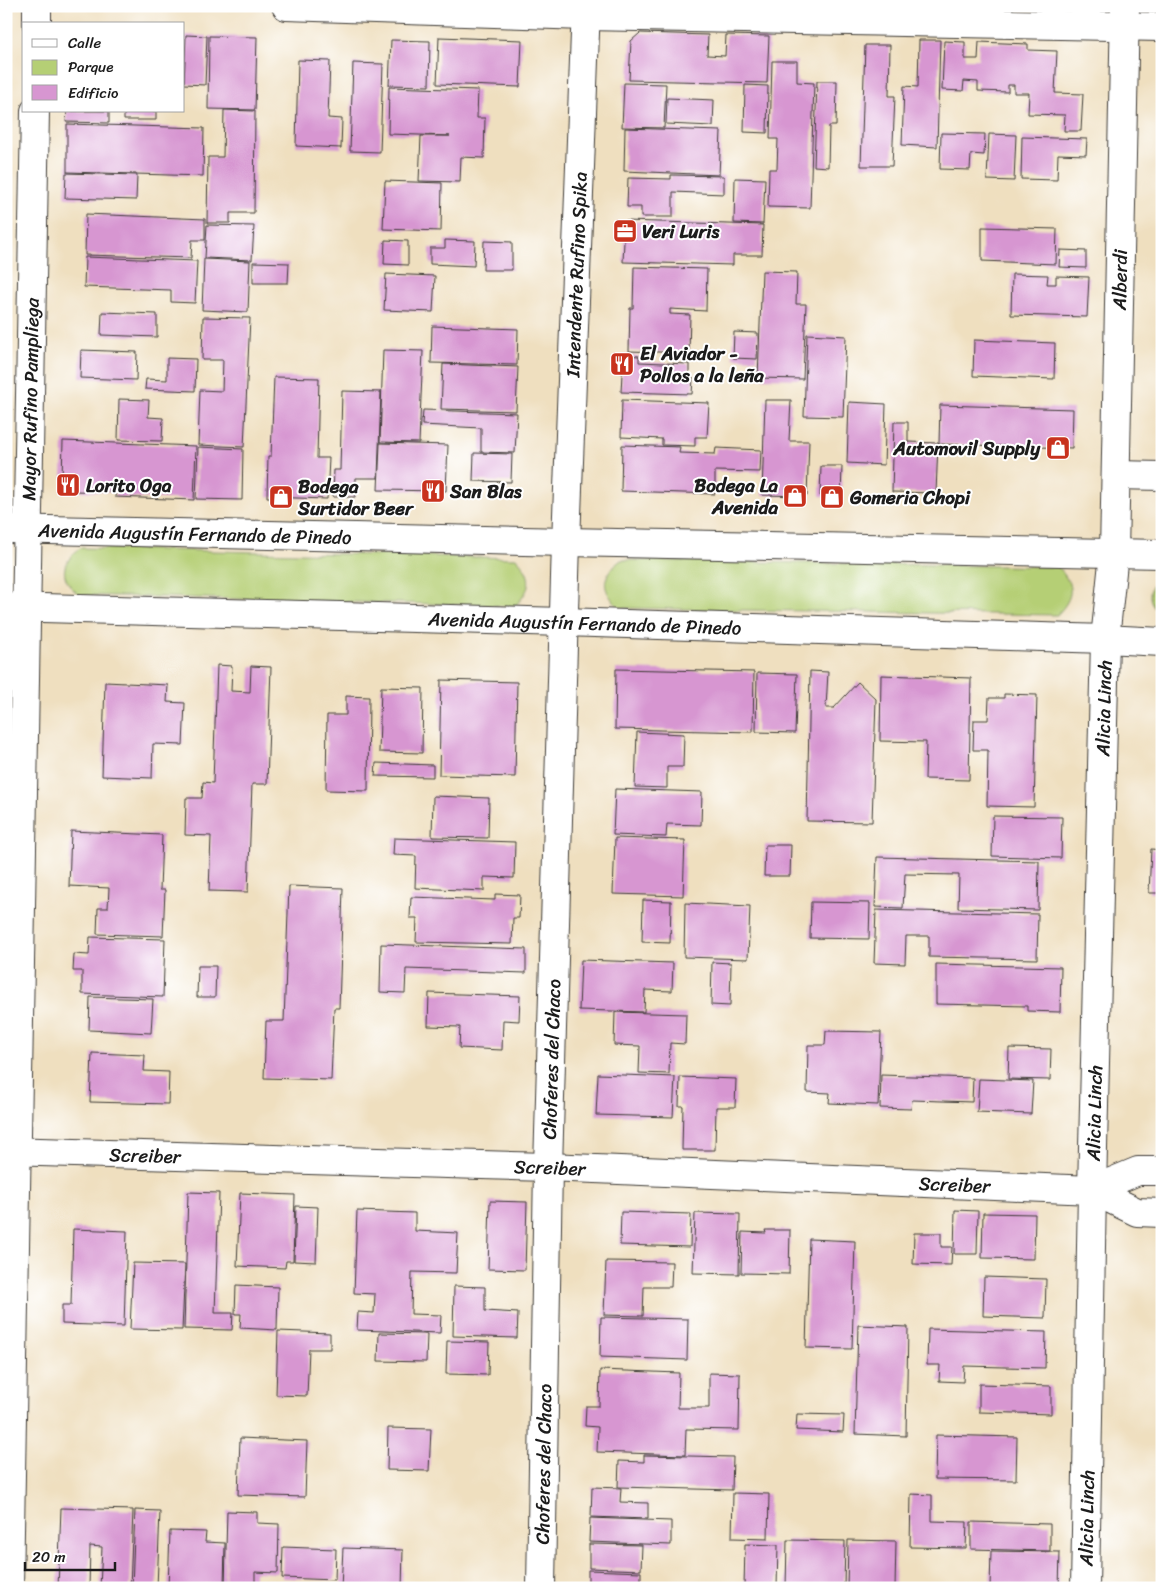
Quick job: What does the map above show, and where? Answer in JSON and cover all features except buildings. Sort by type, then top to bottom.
[{"type":"street","points":[[37,6],[37,22]]},
{"type":"street","points":[[286,6],[1124,16],[1162,27]]},
{"type":"street","name":"Intendente Rufino Spika","points":[[563,622],[586,11]]},
{"type":"street","name":"Alberdi","points":[[1114,553],[1124,16]]},
{"type":"street","name":"Mayor Rufino Pampliega","points":[[9,1588],[17,529],[35,112]]},
{"type":"street","points":[[1116,475],[1162,476]]},
{"type":"street","name":"Avenida Augustín Fernando de Pinedo","points":[[17,529],[1162,554]]},
{"type":"street","name":"Alicia Linch","points":[[1085,1588],[1105,639],[1114,553]]},
{"type":"street","name":"Avenida Augustín Fernando de Pinedo","points":[[17,608],[563,622],[1162,642]]},
{"type":"street","name":"Choferes del Chaco","points":[[542,1588],[548,1168],[563,622]]},
{"type":"street","name":"Screiber","points":[[12,1151],[548,1168],[1092,1190],[1137,1212],[1162,1213]]},
{"type":"street","name":"Screiber","points":[[1092,1190],[1138,1170],[1162,1171]]},
{"type":"green space","points":[[80,548],[516,558],[526,571],[529,582],[525,594],[515,606],[79,595],[72,589],[65,577],[64,571],[73,554]]},
{"type":"green space","points":[[621,560],[1058,567],[1070,586],[1070,591],[1067,603],[1057,615],[620,608],[606,589],[606,578],[614,566]]},
{"type":"green space","points":[[1162,574],[1162,616],[1153,606],[1150,595],[1153,585]]},
{"type":"place","name":"Veri Luris","points":[[625,231]]},
{"type":"place","name":"El Aviador - Pollos a la leña","points":[[622,364]]},
{"type":"place","name":"Automovil Supply","points":[[1058,448]]},
{"type":"place","name":"Lorito Oga","points":[[68,485]]},
{"type":"place","name":"San Blas","points":[[433,491]]},
{"type":"place","name":"Bodega La Avenida","points":[[795,496]]},
{"type":"place","name":"Bodega Surtidor Beer","points":[[281,497]]},
{"type":"place","name":"Gomeria Chopi","points":[[832,497]]}]
